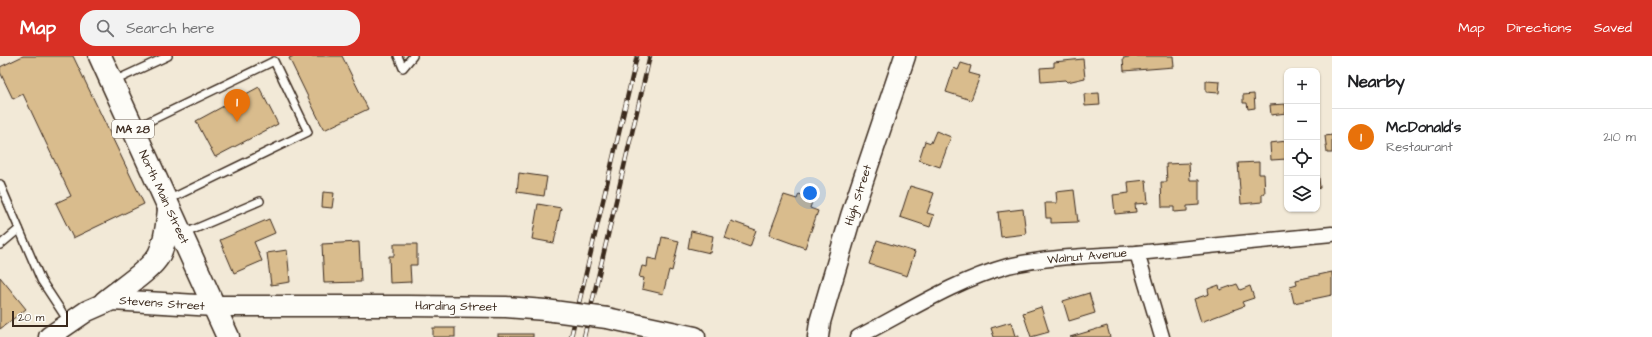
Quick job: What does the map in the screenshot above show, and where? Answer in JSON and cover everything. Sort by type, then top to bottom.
[{"type":"main road","name":"North Main Street","points":[[100,56],[228,337]]},
{"type":"main road","name":"High Street","points":[[818,337],[820,322],[851,216],[905,56]]},
{"type":"main road","points":[[105,302],[148,267],[158,256],[164,243],[168,205]]},
{"type":"main road","name":"Stevens Street","points":[[52,336],[69,323],[105,302],[112,300],[214,306]]},
{"type":"main road","name":"Harding Street","points":[[214,306],[506,307],[546,310],[606,318],[695,337]]},
{"type":"street","name":"Walnut Avenue","points":[[858,337],[925,300],[973,278],[1008,266],[1044,260],[1332,234]]},
{"type":"street","points":[[1137,252],[1162,337]]},
{"type":"lane","points":[[112,82],[168,56]]},
{"type":"lane","points":[[398,56],[403,68],[413,56]]},
{"type":"lane","points":[[133,129],[274,61],[308,132],[168,205]]},
{"type":"lane","points":[[0,184],[41,280],[69,323]]},
{"type":"lane","points":[[181,235],[260,201]]},
{"type":"lane","points":[[0,245],[19,229]]},
{"type":"building","points":[[23,56],[73,56],[144,204],[73,238],[56,203],[71,196],[23,94],[13,99],[0,72],[0,67]]},
{"type":"building","points":[[294,56],[342,56],[368,109],[324,130],[289,58]]},
{"type":"building","points":[[1134,56],[1173,56],[1174,67],[1124,71],[1123,58]]},
{"type":"building","points":[[1083,59],[1085,78],[1067,82],[1065,80],[1041,82],[1040,68],[1054,67],[1054,62]]},
{"type":"building","points":[[961,63],[971,66],[969,73],[980,76],[971,100],[946,92],[954,68],[958,70]]},
{"type":"building","points":[[1206,81],[1220,82],[1219,93],[1206,92]]},
{"type":"building","points":[[259,87],[278,124],[215,157],[196,121]]},
{"type":"building","points":[[1099,93],[1100,105],[1085,106],[1084,94]]},
{"type":"building","points":[[1254,94],[1255,108],[1248,109],[1247,103],[1243,103],[1243,95]]},
{"type":"building","points":[[1284,104],[1284,113],[1271,115],[1270,105]]},
{"type":"building","points":[[936,131],[951,137],[940,167],[919,160],[925,141],[931,143]]},
{"type":"building","points":[[1332,135],[1332,153],[1327,153],[1325,136]]},
{"type":"building","points":[[1284,141],[1284,159],[1271,160],[1270,143]]},
{"type":"building","points":[[1259,162],[1259,174],[1264,174],[1265,194],[1262,194],[1262,202],[1241,204],[1238,163]]},
{"type":"building","points":[[1189,163],[1190,180],[1199,180],[1199,205],[1187,206],[1187,211],[1174,212],[1174,207],[1162,207],[1161,182],[1167,182],[1166,164]]},
{"type":"building","points":[[519,173],[547,177],[544,196],[517,192]]},
{"type":"building","points":[[1146,180],[1148,203],[1135,204],[1136,212],[1115,214],[1113,195],[1129,193],[1128,182]]},
{"type":"building","points":[[910,186],[934,193],[927,213],[934,215],[930,227],[900,217]]},
{"type":"building","points":[[1074,190],[1078,222],[1051,223],[1051,218],[1046,218],[1045,203],[1057,203],[1056,192]]},
{"type":"building","points":[[323,192],[334,193],[332,208],[322,207]]},
{"type":"building","points":[[799,194],[813,199],[810,208],[818,211],[805,248],[769,235],[784,195],[797,199]]},
{"type":"building","points":[[538,204],[561,208],[554,243],[532,239]]},
{"type":"building","points":[[1023,209],[1026,234],[1001,237],[998,212]]},
{"type":"building","points":[[269,219],[275,233],[254,242],[262,261],[234,273],[220,240]]},
{"type":"building","points":[[731,221],[756,230],[750,247],[725,238]]},
{"type":"building","points":[[691,231],[713,236],[710,253],[688,248]]},
{"type":"building","points":[[662,237],[679,241],[672,271],[669,270],[663,294],[642,289],[644,278],[639,277],[642,266],[647,267],[648,258],[657,260]]},
{"type":"building","points":[[877,240],[915,252],[907,276],[869,264]]},
{"type":"building","points":[[359,242],[361,282],[324,283],[322,244]]},
{"type":"building","points":[[394,244],[417,244],[417,265],[410,265],[411,282],[390,283],[389,256],[394,256]]},
{"type":"building","points":[[287,250],[290,282],[271,285],[267,253]]},
{"type":"building","points":[[1332,272],[1332,295],[1294,303],[1290,286],[1297,284],[1296,280]]},
{"type":"building","points":[[0,277],[26,309],[0,329]]},
{"type":"building","points":[[1237,284],[1240,290],[1250,286],[1254,298],[1242,302],[1244,306],[1201,322],[1194,299],[1209,294],[1208,289],[1219,285],[1220,290]]},
{"type":"building","points":[[1089,293],[1095,313],[1069,321],[1063,301]]},
{"type":"building","points":[[1041,307],[1049,332],[1031,337],[1023,313]]},
{"type":"building","points":[[1011,322],[1015,336],[1019,335],[1019,337],[994,337],[991,328]]},
{"type":"building","points":[[1107,326],[1110,337],[1070,337]]},
{"type":"building","points":[[433,328],[455,328],[455,337],[433,337]]},
{"type":"building","points":[[498,334],[533,334],[533,337],[498,337]]},
{"type":"railway","points":[[571,337],[637,56]]},
{"type":"railway","points":[[584,337],[650,56]]},
{"type":"place","name":"McDonald's","points":[[237,122]]}]
